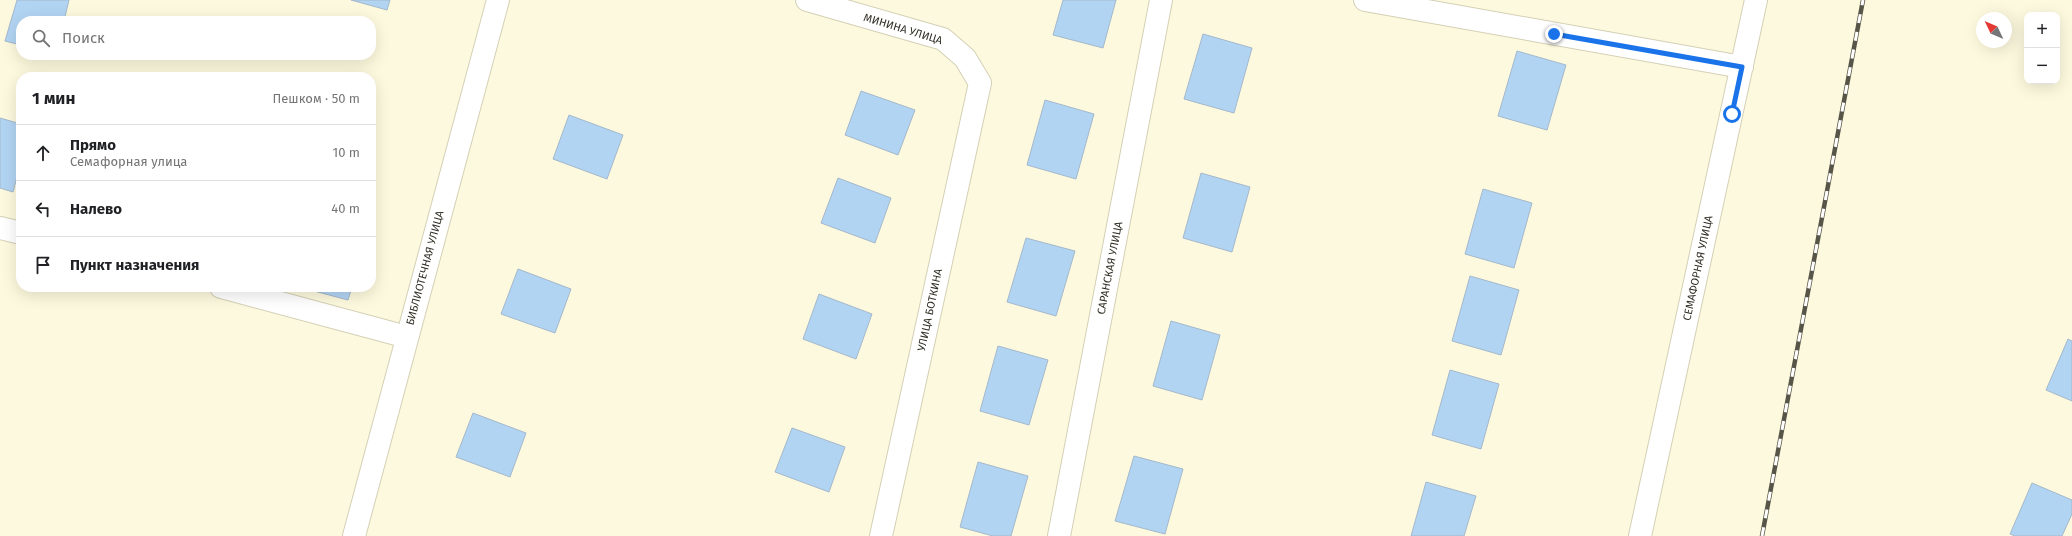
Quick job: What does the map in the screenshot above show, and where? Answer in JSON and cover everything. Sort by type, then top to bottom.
[{"type":"street","name":"БИБЛИОТЕЧНАЯ УЛИЦА","points":[[354,536],[498,0]]},
{"type":"street","name":"МИНИНА УЛИЦА","points":[[807,0],[833,4],[943,39],[965,58],[980,83]]},
{"type":"street","name":"САРАНСКАЯ УЛИЦА","points":[[1059,536],[1161,0]]},
{"type":"street","points":[[1365,0],[1742,67]]},
{"type":"street","name":"СЕМАФОРНАЯ УЛИЦА","points":[[1640,536],[1756,0]]},
{"type":"street","name":"УЛИЦА БОТКИНА","points":[[881,536],[980,83]]},
{"type":"street","points":[[0,228],[16,232]]},
{"type":"street","points":[[240,292],[407,337]]},
{"type":"building","points":[[17,0],[69,0],[65,16],[16,16],[16,44],[5,41]]},
{"type":"building","points":[[351,0],[390,0],[387,10]]},
{"type":"building","points":[[1063,0],[1116,0],[1103,48],[1053,35]]},
{"type":"building","points":[[1203,34],[1252,48],[1234,113],[1184,99]]},
{"type":"building","points":[[1517,51],[1566,65],[1547,130],[1498,116]]},
{"type":"building","points":[[861,91],[915,110],[898,155],[845,135]]},
{"type":"building","points":[[1045,100],[1094,114],[1076,179],[1027,165]]},
{"type":"building","points":[[569,115],[623,135],[607,179],[553,159]]},
{"type":"building","points":[[0,118],[16,123],[16,181],[13,192],[0,188]]},
{"type":"building","points":[[1201,173],[1250,187],[1232,252],[1183,238]]},
{"type":"building","points":[[838,178],[891,198],[875,243],[821,223]]},
{"type":"building","points":[[1483,189],[1532,203],[1514,268],[1465,254]]},
{"type":"building","points":[[1026,238],[1075,251],[1056,316],[1007,302]]},
{"type":"building","points":[[518,269],[571,289],[555,333],[501,314]]},
{"type":"building","points":[[1470,276],[1519,290],[1501,355],[1452,341]]},
{"type":"building","points":[[318,292],[350,292],[348,300]]},
{"type":"building","points":[[819,294],[872,314],[856,359],[803,339]]},
{"type":"building","points":[[1171,321],[1220,335],[1202,400],[1153,386]]},
{"type":"building","points":[[2068,339],[2072,341],[2072,401],[2046,390]]},
{"type":"building","points":[[998,346],[1048,360],[1029,425],[980,411]]},
{"type":"building","points":[[1450,370],[1499,384],[1481,449],[1432,435]]},
{"type":"building","points":[[473,413],[526,433],[510,477],[456,457]]},
{"type":"building","points":[[792,428],[845,447],[829,492],[775,472]]},
{"type":"building","points":[[1134,456],[1183,469],[1165,534],[1115,521]]},
{"type":"building","points":[[978,462],[1028,476],[1011,536],[993,536],[960,527]]},
{"type":"building","points":[[1426,482],[1476,496],[1464,536],[1411,536]]},
{"type":"building","points":[[2032,483],[2072,500],[2072,514],[2062,536],[2015,536],[2010,534]]},
{"type":"railway","points":[[1762,536],[1863,0]]},
{"type":"route","points":[[1554,34],[1742,67],[1732,114]]}]
